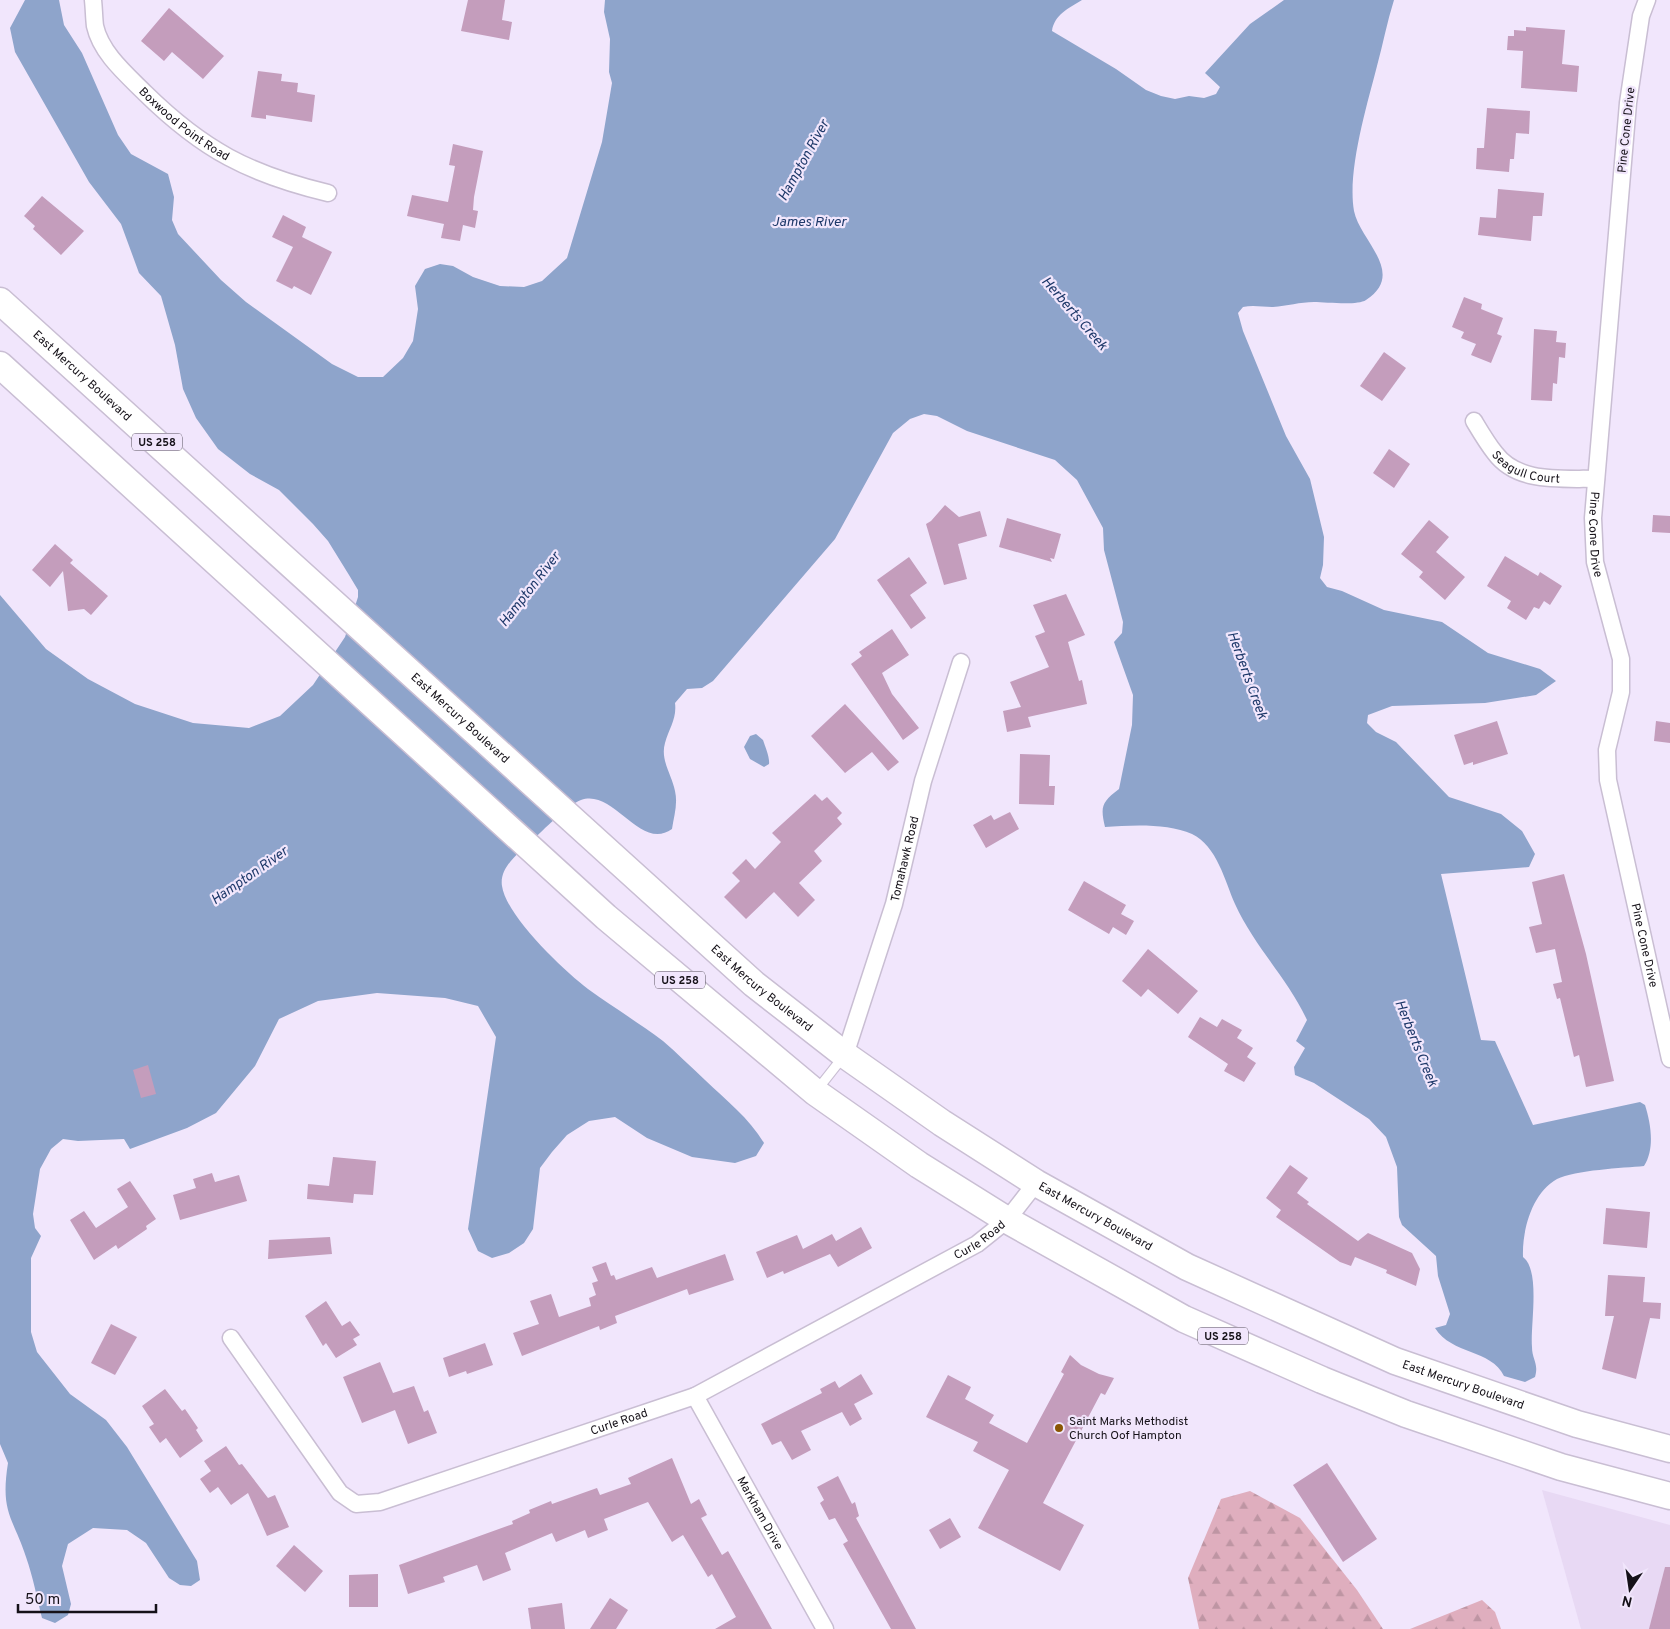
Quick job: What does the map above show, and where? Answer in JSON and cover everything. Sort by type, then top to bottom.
[{"type":"main road","name":"East Mercury Boulevard","points":[[0,301],[754,984],[845,1055],[942,1122],[1036,1184],[1187,1267],[1395,1360],[1577,1424],[1670,1449]]},
{"type":"main road","name":"US 258","points":[[0,365],[284,621],[548,865],[689,988],[815,1092],[919,1165],[1007,1220],[1184,1318],[1340,1388],[1406,1414],[1561,1467],[1670,1496]]},
{"type":"street","name":"Boxwood Point Road","points":[[93,0],[95,28],[116,64],[169,116],[200,142],[226,158],[282,182],[328,193]]},
{"type":"street","name":"Pine Cone Drive","points":[[1647,0],[1641,16],[1628,103],[1593,518],[1595,562],[1621,659],[1621,692],[1607,750],[1608,780],[1670,1059]]},
{"type":"street","name":"Seagull Court","points":[[1474,421],[1496,455],[1512,469],[1537,477],[1596,479]]},
{"type":"street","name":"Tomahawk Road","points":[[845,1055],[894,904],[923,781],[961,662]]},
{"type":"street","name":"Curle Road","points":[[231,1338],[340,1493],[356,1504],[380,1502],[695,1396],[977,1244],[1007,1220],[1036,1184]]},
{"type":"street","name":"Markham Drive","points":[[695,1396],[825,1629]]},
{"type":"lane","points":[[815,1092],[845,1055]]},
{"type":"shaded area","points":[[1542,1490],[1670,1525],[1670,1629],[1581,1629]]},
{"type":"green space","points":[[1250,1491],[1300,1518],[1357,1590],[1383,1629],[1199,1629],[1188,1578],[1221,1499]]},
{"type":"green space","points":[[1482,1600],[1495,1612],[1501,1629],[1410,1629]]},
{"type":"water","name":"James River","points":[[25,0],[59,0],[64,25],[82,53],[118,135],[131,154],[168,174],[174,197],[172,220],[178,234],[221,280],[246,302],[332,364],[358,377],[383,377],[403,358],[413,341],[418,309],[415,286],[425,269],[440,264],[453,266],[473,277],[500,286],[524,287],[542,281],[567,258],[602,142],[612,83],[609,72],[610,39],[604,12],[605,0],[1082,0],[1059,16],[1053,25],[1052,31],[1116,69],[1146,90],[1175,99],[1189,96],[1204,98],[1216,94],[1220,87],[1205,73],[1250,24],[1284,0],[1394,0],[1363,118],[1353,177],[1354,211],[1382,268],[1382,279],[1378,290],[1366,300],[1356,303],[1314,302],[1273,307],[1247,306],[1243,307],[1238,313],[1243,331],[1286,436],[1310,479],[1324,537],[1323,565],[1320,578],[1327,587],[1342,591],[1384,610],[1442,622],[1488,653],[1540,669],[1556,681],[1536,695],[1485,703],[1392,706],[1368,715],[1367,723],[1376,732],[1396,742],[1449,797],[1501,814],[1522,831],[1535,854],[1529,867],[1441,874],[1481,1040],[1495,1041],[1533,1125],[1640,1102],[1645,1105],[1647,1112],[1651,1144],[1644,1166],[1587,1171],[1557,1179],[1541,1193],[1530,1213],[1524,1235],[1523,1257],[1532,1274],[1534,1299],[1532,1351],[1536,1365],[1535,1377],[1525,1382],[1504,1376],[1498,1367],[1490,1361],[1451,1343],[1442,1337],[1435,1328],[1446,1325],[1450,1314],[1438,1276],[1436,1256],[1402,1225],[1399,1217],[1397,1167],[1386,1137],[1369,1119],[1314,1083],[1295,1075],[1294,1067],[1305,1048],[1296,1041],[1307,1020],[1290,990],[1243,919],[1219,865],[1208,847],[1192,834],[1172,828],[1138,825],[1105,827],[1104,805],[1109,797],[1119,789],[1132,725],[1133,695],[1114,642],[1122,633],[1123,622],[1104,550],[1103,528],[1077,480],[1055,460],[967,431],[937,416],[924,414],[910,419],[893,433],[835,539],[713,681],[702,688],[687,689],[675,703],[674,719],[664,749],[665,761],[676,796],[672,829],[660,834],[649,832],[638,827],[605,803],[593,799],[581,800],[563,812],[511,861],[502,879],[506,898],[514,912],[538,942],[565,970],[588,989],[663,1041],[744,1117],[764,1143],[756,1156],[735,1163],[692,1157],[647,1138],[615,1117],[589,1121],[567,1135],[540,1168],[533,1229],[524,1243],[509,1253],[492,1258],[478,1251],[468,1229],[496,1037],[478,1006],[445,998],[377,993],[318,1001],[279,1019],[255,1066],[216,1113],[187,1128],[130,1149],[124,1139],[78,1141],[63,1139],[51,1149],[40,1169],[33,1214],[35,1228],[41,1236],[31,1258],[31,1332],[37,1352],[70,1394],[106,1420],[127,1447],[197,1561],[200,1580],[191,1586],[180,1585],[169,1578],[146,1543],[127,1530],[93,1528],[68,1544],[62,1566],[71,1604],[68,1615],[55,1623],[42,1618],[33,1580],[9,1514],[6,1493],[8,1463],[0,1444],[0,595],[46,649],[88,679],[135,704],[193,723],[249,728],[280,716],[313,685],[345,637],[358,597],[358,590],[328,541],[313,524],[279,490],[250,474],[218,449],[196,418],[183,389],[175,345],[161,296],[139,273],[121,224],[89,182],[15,52],[10,28]]},
{"type":"water","points":[[756,734],[763,740],[768,755],[769,764],[764,767],[750,759],[744,747],[750,736]]},
{"type":"building","points":[[468,0],[505,0],[502,20],[512,22],[509,40],[461,31]]},
{"type":"building","points":[[169,8],[224,56],[203,79],[172,52],[164,61],[141,41]]},
{"type":"building","points":[[1526,27],[1565,30],[1562,64],[1579,66],[1577,92],[1521,88],[1523,51],[1507,50],[1508,36],[1514,36],[1514,30],[1526,31]]},
{"type":"building","points":[[258,71],[282,74],[281,81],[298,83],[297,92],[315,95],[312,122],[266,115],[266,119],[251,117]]},
{"type":"building","points":[[1487,108],[1530,111],[1529,134],[1516,133],[1514,159],[1510,159],[1509,172],[1476,169],[1477,148],[1484,148]]},
{"type":"building","points":[[453,144],[483,151],[474,197],[473,210],[478,211],[475,228],[463,225],[460,241],[441,238],[444,224],[407,216],[412,195],[448,202],[455,166],[449,165]]},
{"type":"building","points":[[1498,189],[1544,193],[1542,216],[1533,216],[1531,241],[1478,235],[1480,217],[1496,218]]},
{"type":"building","points":[[42,196],[84,231],[61,255],[33,229],[35,226],[24,216]]},
{"type":"building","points":[[283,215],[306,227],[302,237],[332,252],[311,295],[294,286],[292,289],[276,281],[293,247],[272,237]]},
{"type":"building","points":[[1464,297],[1482,304],[1481,309],[1503,318],[1497,334],[1502,336],[1491,363],[1471,355],[1476,344],[1461,338],[1464,332],[1452,327]]},
{"type":"building","points":[[1534,329],[1557,331],[1556,342],[1566,343],[1565,358],[1559,357],[1557,384],[1553,383],[1552,401],[1531,400]]},
{"type":"building","points":[[1384,352],[1406,368],[1382,401],[1360,386]]},
{"type":"building","points":[[1389,449],[1410,464],[1394,488],[1373,473]]},
{"type":"building","points":[[945,505],[959,517],[980,511],[987,536],[958,544],[967,579],[944,585],[926,524]]},
{"type":"building","points":[[1653,515],[1670,516],[1670,533],[1652,532]]},
{"type":"building","points":[[1007,518],[1061,534],[1054,559],[1050,558],[1052,562],[999,547]]},
{"type":"building","points":[[1429,520],[1449,537],[1436,552],[1465,577],[1445,600],[1419,577],[1423,572],[1401,554]]},
{"type":"building","points":[[55,544],[73,560],[70,563],[108,596],[91,615],[84,609],[68,611],[63,571],[50,587],[32,570]]},
{"type":"building","points":[[1505,556],[1538,576],[1540,572],[1562,586],[1550,605],[1544,601],[1539,609],[1534,607],[1526,620],[1507,608],[1511,601],[1487,586]]},
{"type":"building","points":[[909,557],[927,583],[910,595],[926,618],[911,629],[877,580]]},
{"type":"building","points":[[1066,594],[1085,635],[1068,642],[1079,681],[1082,680],[1087,704],[1028,717],[1031,727],[1007,732],[1003,711],[1021,707],[1010,682],[1049,667],[1035,636],[1045,632],[1033,605]]},
{"type":"building","points":[[892,629],[909,655],[882,673],[892,694],[919,728],[903,740],[851,664],[862,656],[859,652]]},
{"type":"building","points":[[845,704],[899,762],[888,771],[872,752],[845,773],[811,736]]},
{"type":"building","points":[[1497,721],[1508,754],[1473,765],[1473,762],[1464,765],[1454,735]]},
{"type":"building","points":[[1656,721],[1670,723],[1670,743],[1654,741]]},
{"type":"building","points":[[1020,754],[1050,755],[1049,786],[1055,786],[1054,805],[1019,804]]},
{"type":"building","points":[[815,794],[822,801],[827,797],[842,813],[837,818],[842,824],[814,851],[822,861],[799,883],[815,900],[798,917],[774,892],[746,919],[724,897],[740,881],[732,873],[746,859],[755,869],[781,842],[772,833]]},
{"type":"building","points":[[1010,812],[1019,829],[986,848],[973,825],[991,815],[994,820]]},
{"type":"building","points":[[1564,874],[1586,954],[1614,1081],[1586,1087],[1579,1055],[1574,1057],[1560,998],[1557,999],[1553,984],[1562,982],[1555,949],[1536,953],[1529,927],[1542,924],[1532,882]]},
{"type":"building","points":[[1084,881],[1126,905],[1121,914],[1134,921],[1126,935],[1113,927],[1109,934],[1068,910]]},
{"type":"building","points":[[1148,949],[1198,991],[1178,1014],[1148,989],[1141,997],[1122,981]]},
{"type":"building","points":[[1200,1017],[1217,1027],[1222,1019],[1242,1030],[1237,1038],[1253,1048],[1247,1057],[1256,1063],[1244,1082],[1224,1071],[1228,1064],[1188,1037]]},
{"type":"building","points":[[148,1065],[156,1094],[141,1098],[133,1070]]},
{"type":"building","points":[[333,1157],[376,1161],[373,1195],[354,1194],[353,1203],[307,1199],[308,1184],[329,1186]]},
{"type":"building","points":[[1290,1165],[1308,1178],[1297,1193],[1309,1202],[1307,1204],[1358,1241],[1368,1233],[1412,1253],[1420,1269],[1416,1286],[1386,1273],[1387,1270],[1355,1257],[1351,1266],[1340,1262],[1276,1217],[1281,1210],[1266,1198]]},
{"type":"building","points":[[212,1173],[215,1182],[239,1175],[247,1201],[180,1220],[173,1195],[196,1188],[193,1179]]},
{"type":"building","points":[[130,1181],[156,1219],[146,1226],[147,1229],[118,1249],[116,1245],[94,1260],[70,1220],[84,1211],[96,1228],[128,1207],[117,1189]]},
{"type":"building","points":[[1606,1208],[1650,1212],[1647,1248],[1603,1244]]},
{"type":"building","points":[[861,1227],[872,1248],[838,1267],[830,1254],[784,1274],[783,1271],[767,1278],[756,1252],[797,1235],[803,1249],[832,1234],[836,1241]]},
{"type":"building","points":[[330,1237],[332,1254],[268,1259],[269,1240]]},
{"type":"building","points":[[725,1254],[734,1280],[689,1295],[687,1289],[615,1316],[617,1323],[600,1330],[599,1326],[522,1356],[513,1333],[539,1324],[530,1301],[551,1294],[559,1317],[591,1306],[589,1298],[596,1295],[592,1283],[598,1281],[592,1267],[606,1262],[611,1276],[614,1275],[616,1280],[652,1267],[657,1278]]},
{"type":"building","points":[[1608,1275],[1645,1277],[1643,1302],[1661,1303],[1660,1319],[1650,1318],[1636,1379],[1602,1369],[1614,1316],[1605,1316]]},
{"type":"building","points":[[326,1301],[342,1326],[350,1321],[360,1335],[353,1339],[357,1345],[336,1358],[326,1343],[323,1346],[305,1316]]},
{"type":"building","points":[[111,1324],[137,1337],[115,1375],[91,1363]]},
{"type":"building","points":[[485,1343],[493,1365],[467,1374],[466,1371],[449,1377],[443,1358]]},
{"type":"building","name":"Saint Marks Methodist Church Oof Hampton","points":[[1070,1355],[1081,1365],[1099,1374],[1114,1378],[1105,1395],[1101,1393],[1043,1503],[1084,1525],[1060,1571],[978,1528],[1009,1470],[973,1451],[978,1442],[926,1417],[948,1375],[971,1387],[965,1399],[994,1415],[989,1423],[1027,1443],[1064,1374],[1061,1372]]},
{"type":"building","points":[[380,1362],[393,1393],[414,1386],[424,1412],[428,1410],[437,1433],[408,1444],[395,1410],[362,1423],[343,1377]]},
{"type":"building","points":[[861,1374],[873,1394],[854,1404],[862,1419],[850,1426],[842,1412],[801,1431],[811,1450],[792,1460],[781,1441],[772,1445],[761,1424],[822,1393],[820,1389],[835,1381],[839,1388]]},
{"type":"building","points":[[165,1389],[182,1411],[185,1409],[198,1428],[196,1430],[203,1441],[180,1458],[166,1438],[160,1443],[149,1427],[154,1424],[142,1406]]},
{"type":"building","points":[[226,1446],[239,1465],[242,1464],[268,1498],[275,1495],[289,1527],[267,1536],[248,1493],[231,1505],[218,1487],[210,1493],[200,1479],[211,1471],[204,1461]]},
{"type":"building","points":[[672,1458],[691,1504],[699,1499],[707,1515],[701,1518],[722,1555],[728,1551],[772,1629],[715,1629],[736,1617],[712,1574],[708,1577],[683,1535],[672,1542],[648,1502],[604,1519],[608,1530],[588,1538],[585,1530],[556,1542],[552,1533],[505,1553],[511,1570],[483,1581],[477,1565],[443,1577],[445,1582],[408,1594],[399,1565],[513,1524],[512,1521],[530,1513],[529,1510],[551,1501],[552,1504],[597,1488],[600,1495],[631,1484],[628,1478]]},
{"type":"building","points":[[1327,1463],[1377,1539],[1343,1562],[1293,1485]]},
{"type":"building","points":[[838,1476],[852,1504],[855,1502],[859,1516],[856,1518],[916,1629],[891,1629],[843,1544],[848,1541],[835,1518],[829,1520],[820,1503],[824,1500],[817,1487]]},
{"type":"building","points":[[950,1518],[961,1537],[940,1549],[929,1530]]},
{"type":"building","points":[[294,1545],[323,1571],[305,1592],[276,1566]]},
{"type":"building","points":[[1665,1567],[1670,1567],[1670,1629],[1649,1629]]},
{"type":"building","points":[[378,1574],[378,1607],[349,1607],[349,1575]]},
{"type":"building","points":[[610,1598],[628,1610],[616,1629],[590,1629]]},
{"type":"building","points":[[562,1603],[565,1629],[531,1629],[528,1608]]},
{"type":"place","name":"Saint Marks Methodist Church Oof Hampton","points":[[1059,1428]]},
{"type":"water label","name":"Hampton River","points":[[803,160]]},
{"type":"water label","name":"Herberts Creek","points":[[1075,313]]},
{"type":"water label","name":"Hampton River","points":[[529,589]]},
{"type":"water label","name":"Herberts Creek","points":[[1248,675]]},
{"type":"water label","name":"Hampton River","points":[[249,875]]},
{"type":"water label","name":"Herberts Creek","points":[[1417,1043]]}]
